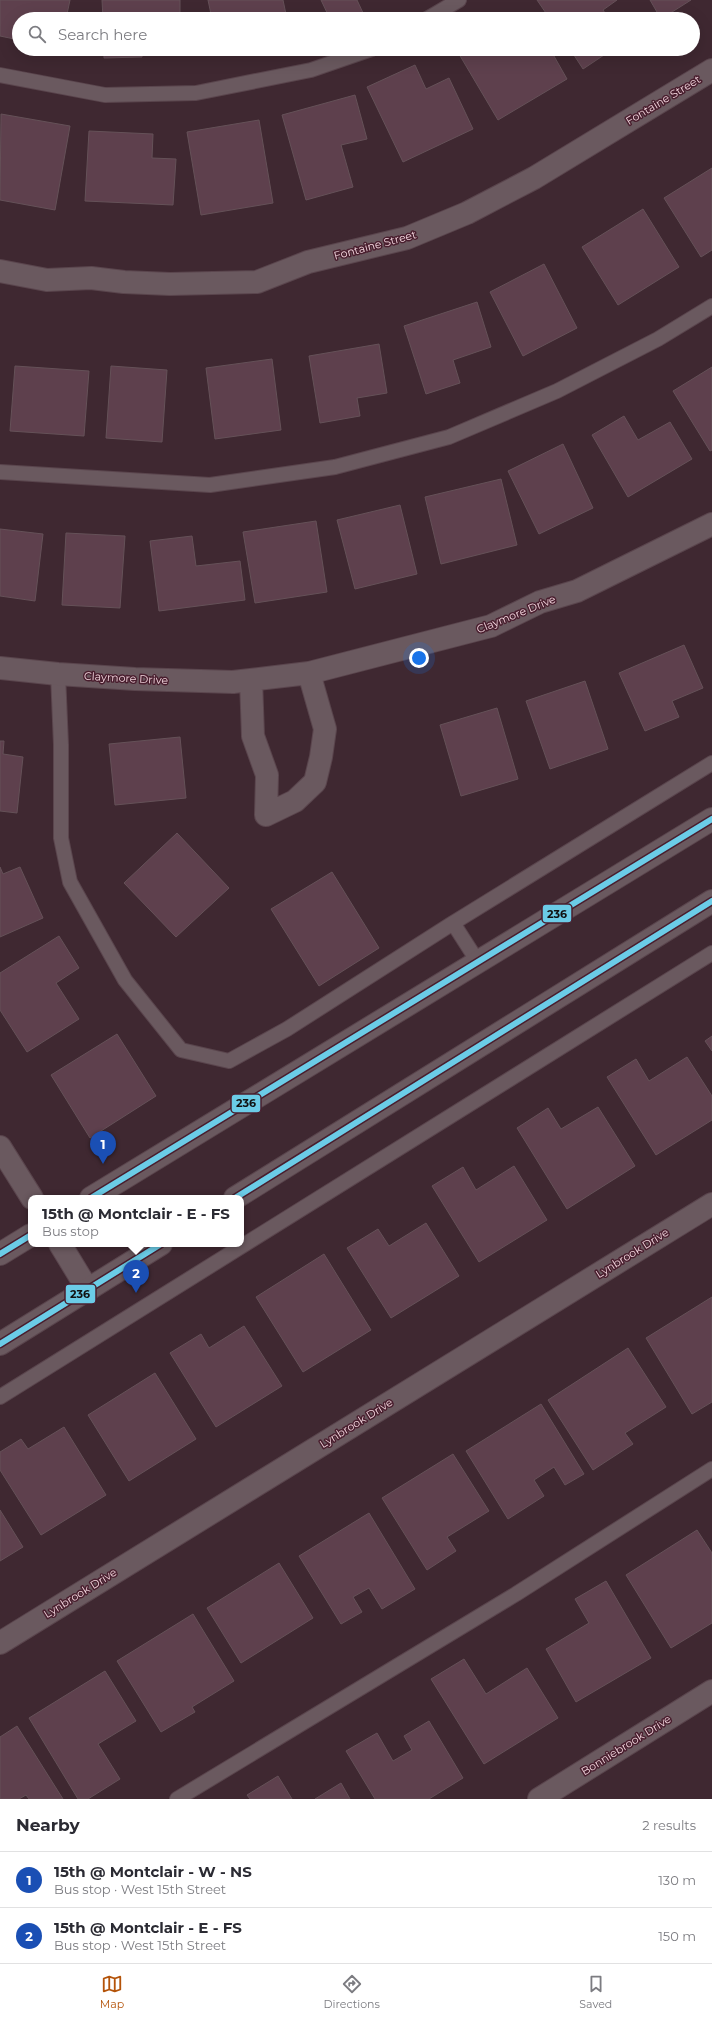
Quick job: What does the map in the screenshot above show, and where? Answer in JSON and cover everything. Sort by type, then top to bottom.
[{"type":"street","name":"Fontaine Street","points":[[0,271],[47,280],[91,278],[124,282],[170,284],[257,282],[308,262],[407,238],[467,213],[534,178],[712,70]]},
{"type":"street","name":"Claymore Drive","points":[[0,668],[58,674],[135,679],[233,682],[309,673],[491,626],[540,602],[577,591],[712,524]]},
{"type":"street","points":[[251,680],[253,736],[267,775],[266,815],[295,801],[315,782],[321,757],[324,729],[309,673]]},
{"type":"street","points":[[96,1195],[712,819]]},
{"type":"street","points":[[240,1195],[712,901]]},
{"type":"street","points":[[0,1147],[30,1195]]},
{"type":"street","name":"Lynbrook Drive","points":[[0,1643],[712,1204]]},
{"type":"street","points":[[0,1254],[28,1237]]},
{"type":"street","points":[[62,1247],[88,1290]]},
{"type":"street","points":[[0,1344],[156,1247]]},
{"type":"street","name":"Bonniebrook Drive","points":[[539,1799],[712,1691]]},
{"type":"lane","points":[[439,12],[459,0]]},
{"type":"lane","points":[[0,75],[105,95],[196,93],[311,70],[352,56]]},
{"type":"lane","points":[[0,472],[210,486],[335,467],[449,437],[557,391],[658,339],[712,306]]},
{"type":"lane","points":[[58,674],[61,746],[61,838],[70,882],[125,980],[181,1050],[229,1061],[287,1029],[454,923],[712,763]]},
{"type":"lane","points":[[454,923],[478,962]]},
{"type":"lane","points":[[244,1245],[712,953]]},
{"type":"lane","points":[[0,1397],[241,1247]]},
{"type":"lane","points":[[177,1799],[516,1594],[712,1469]]},
{"type":"building","points":[[0,0],[70,0],[67,12],[12,12],[12,39],[0,36]]},
{"type":"building","points":[[102,0],[180,0],[180,12],[103,12]]},
{"type":"building","points":[[208,0],[283,0],[286,12],[211,12]]},
{"type":"building","points":[[321,0],[357,0],[363,12],[327,12]]},
{"type":"building","points":[[537,0],[617,0],[603,10],[604,12],[545,12]]},
{"type":"building","points":[[650,0],[691,0],[672,12],[657,12]]},
{"type":"building","points":[[104,56],[142,56],[142,57],[104,58]]},
{"type":"building","points":[[460,56],[554,56],[567,79],[498,120]]},
{"type":"building","points":[[575,56],[602,56],[583,69]]},
{"type":"building","points":[[415,65],[426,89],[449,78],[473,129],[403,162],[367,87]]},
{"type":"building","points":[[355,95],[367,139],[341,145],[353,187],[306,200],[282,115]]},
{"type":"building","points":[[1,114],[70,126],[55,210],[0,200]]},
{"type":"building","points":[[259,120],[273,203],[201,215],[187,132]]},
{"type":"building","points":[[89,131],[153,134],[152,158],[176,159],[173,205],[85,201]]},
{"type":"building","points":[[712,168],[712,250],[701,257],[664,198]]},
{"type":"building","points":[[643,209],[679,267],[618,305],[582,247]]},
{"type":"building","points":[[544,264],[577,328],[523,356],[490,292]]},
{"type":"building","points":[[477,302],[491,347],[453,360],[460,383],[426,394],[404,326]]},
{"type":"building","points":[[379,344],[387,393],[357,398],[360,416],[320,423],[309,356]]},
{"type":"building","points":[[272,359],[281,430],[215,439],[206,368]]},
{"type":"building","points":[[15,366],[89,371],[84,436],[10,431]]},
{"type":"building","points":[[111,366],[167,370],[162,442],[106,438]]},
{"type":"building","points":[[712,367],[712,450],[710,451],[673,391]]},
{"type":"building","points":[[624,416],[638,440],[670,422],[692,459],[628,497],[592,435]]},
{"type":"building","points":[[563,444],[593,508],[539,534],[508,471]]},
{"type":"building","points":[[501,479],[517,545],[441,564],[425,497]]},
{"type":"building","points":[[400,505],[417,574],[355,589],[337,520]]},
{"type":"building","points":[[316,521],[327,592],[255,603],[243,532]]},
{"type":"building","points":[[0,529],[43,534],[35,601],[0,596]]},
{"type":"building","points":[[66,533],[125,536],[120,608],[62,605]]},
{"type":"building","points":[[192,536],[196,566],[240,561],[245,600],[159,611],[150,541]]},
{"type":"building","points":[[684,645],[703,688],[672,701],[679,717],[645,731],[619,673]]},
{"type":"building","points":[[585,681],[608,749],[550,769],[526,701]]},
{"type":"building","points":[[497,708],[518,779],[461,796],[440,725]]},
{"type":"building","points":[[180,737],[186,798],[115,805],[109,744]]},
{"type":"building","points":[[0,741],[4,741],[3,754],[23,757],[17,813],[0,811]]},
{"type":"building","points":[[177,833],[229,888],[176,937],[124,883]]},
{"type":"building","points":[[0,867],[3,874],[20,867],[43,918],[0,937]]},
{"type":"building","points":[[332,872],[379,948],[319,986],[271,909]]},
{"type":"building","points":[[59,936],[79,968],[56,983],[79,1019],[27,1052],[0,1010],[0,973]]},
{"type":"building","points":[[117,1034],[156,1096],[90,1138],[51,1075]]},
{"type":"building","points":[[712,1036],[712,1051],[705,1041]]},
{"type":"building","points":[[687,1057],[712,1096],[712,1120],[656,1155],[607,1077],[636,1059],[649,1081]]},
{"type":"building","points":[[598,1107],[635,1166],[567,1209],[517,1128],[548,1108],[561,1129]]},
{"type":"building","points":[[514,1166],[547,1220],[479,1262],[432,1186],[463,1167],[476,1190]]},
{"type":"building","points":[[426,1223],[459,1276],[391,1318],[347,1248],[378,1229],[389,1246]]},
{"type":"building","points":[[324,1254],[371,1330],[303,1372],[256,1297]]},
{"type":"building","points":[[712,1297],[712,1402],[692,1414],[646,1338]]},
{"type":"building","points":[[244,1326],[282,1386],[216,1427],[170,1353],[201,1334],[209,1348]]},
{"type":"building","points":[[628,1348],[666,1407],[625,1433],[633,1444],[593,1470],[548,1400]]},
{"type":"building","points":[[155,1373],[196,1439],[129,1481],[88,1415]]},
{"type":"building","points":[[541,1404],[584,1474],[565,1485],[554,1467],[534,1480],[544,1496],[508,1519],[466,1451]]},
{"type":"building","points":[[64,1427],[106,1495],[41,1535],[0,1470],[0,1452],[21,1439],[28,1449]]},
{"type":"building","points":[[453,1454],[489,1511],[447,1537],[456,1551],[427,1570],[382,1498]]},
{"type":"building","points":[[0,1510],[23,1547],[0,1561]]},
{"type":"building","points":[[369,1513],[415,1589],[382,1609],[369,1588],[353,1597],[362,1612],[341,1624],[299,1556]]},
{"type":"building","points":[[697,1530],[712,1553],[712,1623],[671,1648],[626,1575]]},
{"type":"building","points":[[279,1563],[313,1618],[241,1663],[207,1608]]},
{"type":"building","points":[[606,1581],[651,1658],[576,1702],[546,1649],[589,1623],[575,1599]]},
{"type":"building","points":[[193,1614],[234,1681],[192,1707],[195,1712],[161,1732],[117,1661]]},
{"type":"building","points":[[464,1659],[486,1694],[527,1668],[558,1718],[484,1764],[431,1679]]},
{"type":"building","points":[[105,1671],[136,1721],[98,1744],[120,1779],[88,1799],[78,1799],[29,1718]]},
{"type":"building","points":[[429,1721],[463,1778],[429,1799],[375,1799],[346,1751],[377,1733],[393,1761],[412,1750],[404,1736]]},
{"type":"building","points":[[17,1726],[63,1799],[29,1799],[26,1795],[19,1799],[0,1799],[0,1737]]},
{"type":"building","points":[[278,1776],[292,1799],[250,1799],[247,1795]]},
{"type":"building","points":[[341,1783],[350,1799],[315,1799]]},
{"type":"transit line","name":"236","points":[[96,1195],[712,819]]},
{"type":"transit line","name":"236","points":[[240,1195],[712,901]]},
{"type":"transit line","name":"236","points":[[0,1254],[28,1237]]},
{"type":"transit line","name":"236","points":[[0,1344],[156,1247]]},
{"type":"place","name":"15th @ Montclair - W - NS","points":[[103,1164]]},
{"type":"place","name":"15th @ Montclair - E - FS","points":[[136,1293]]}]
